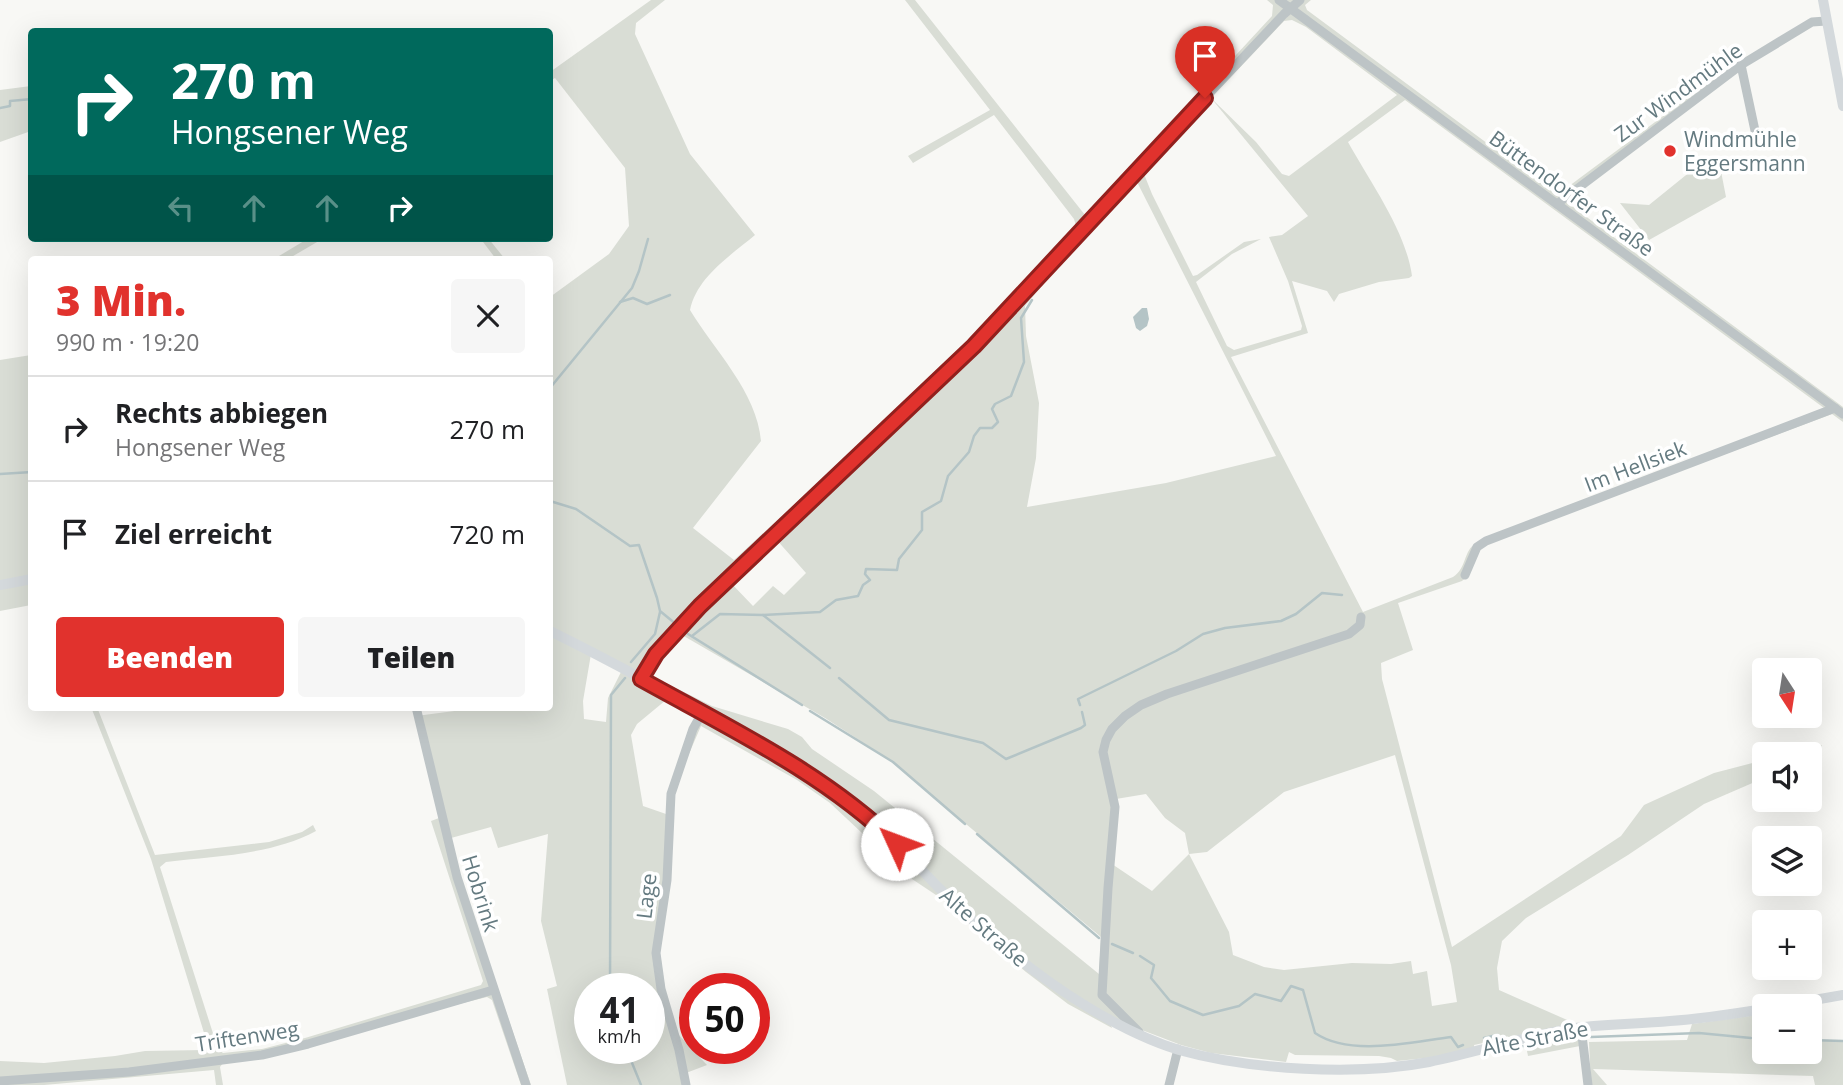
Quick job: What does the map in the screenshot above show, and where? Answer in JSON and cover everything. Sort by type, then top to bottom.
[{"type":"main road","points":[[1823,0],[1843,106]]},
{"type":"main road","points":[[0,585],[28,580]]},
{"type":"main road","name":"Alte Straße","points":[[553,633],[702,713],[838,793],[881,829],[969,916],[1041,976],[1069,996],[1143,1036],[1178,1049],[1225,1060],[1266,1065],[1373,1068],[1430,1062],[1524,1037],[1581,1027],[1688,1020],[1752,1011]]},
{"type":"main road","points":[[1822,999],[1843,995]]},
{"type":"street","name":"Büttendorfer Straße","points":[[1279,0],[1843,414]]},
{"type":"street","points":[[641,679],[656,654],[700,606],[974,346],[1085,225],[1300,0]]},
{"type":"street","name":"Zur Windmühle","points":[[1557,204],[1741,65],[1812,22],[1826,21]]},
{"type":"street","points":[[1741,65],[1757,141]]},
{"type":"street","name":"Im Hellsiek","points":[[1465,575],[1477,547],[1486,541],[1835,408]]},
{"type":"street","name":"Alte Straße","points":[[1143,1036],[1102,995],[1115,807],[1103,752],[1106,740],[1112,729],[1125,716],[1141,705],[1349,634],[1360,625],[1361,617]]},
{"type":"street","name":"Hobrink","points":[[417,711],[457,877],[526,1085]]},
{"type":"street","name":"Lage","points":[[686,1085],[661,989],[656,953],[667,880],[671,794],[693,729],[702,713]]},
{"type":"street","name":"Triftenweg","points":[[0,1081],[129,1072],[262,1055],[493,990]]},
{"type":"street","points":[[1581,1027],[1588,1085]]},
{"type":"street","points":[[1169,1085],[1178,1049]]},
{"type":"shaded area","points":[[651,0],[665,0],[636,23],[635,34],[690,154],[755,235],[707,277],[690,310],[733,372],[752,405],[758,423],[761,441],[693,528],[734,560],[971,341],[1076,226],[1074,219],[994,115],[913,163],[908,156],[990,110],[905,0],[915,0],[1085,215],[1091,212],[1272,16],[1273,5],[1267,0],[1311,0],[1305,5],[1307,10],[1557,195],[1744,58],[1565,201],[1843,407],[1843,422],[1832,414],[1487,543],[1462,581],[1398,603],[1413,650],[1381,663],[1382,679],[1452,947],[1621,836],[1644,805],[1714,773],[1752,763],[1752,783],[1704,804],[1526,918],[1502,941],[1497,968],[1499,990],[1574,1023],[1474,1045],[1475,1053],[1397,1061],[1379,1056],[1295,1055],[1289,1052],[1286,1062],[1211,1053],[1181,1045],[1108,1017],[1112,1028],[1068,1004],[1026,972],[939,897],[909,877],[830,803],[797,780],[701,726],[678,779],[674,796],[660,953],[663,973],[574,973],[574,1064],[665,1064],[665,989],[679,1035],[679,1064],[707,1065],[686,1073],[688,1085],[567,1085],[547,989],[557,986],[541,921],[548,834],[498,848],[491,827],[451,838],[464,889],[531,1085],[521,1085],[492,1000],[487,997],[223,1063],[220,1067],[223,1085],[216,1085],[214,1070],[44,1085],[0,1085],[0,1061],[44,1063],[145,1051],[204,1050],[208,1046],[151,859],[93,711],[99,711],[155,855],[269,842],[302,832],[313,825],[316,831],[262,850],[166,862],[160,867],[218,1049],[223,1053],[262,1049],[305,1038],[481,985],[483,981],[431,821],[439,818],[416,716],[454,711],[553,711],[553,295],[609,254],[629,226],[625,168],[555,78],[553,79],[553,70]],"holes":[[[1292,20],[1306,27],[1397,95],[1289,176],[1282,174],[1256,142],[1211,98],[1284,21]],[[1211,98],[1308,216],[1282,235],[1269,237],[1288,281],[1301,330],[1234,350],[1227,346],[1196,282],[1232,254],[1261,239],[1244,242],[1193,276],[1144,174]],[[1405,100],[1824,408],[1476,543],[1469,550],[1461,569],[1453,577],[1363,612],[1231,357],[1308,333],[1292,281],[1327,291],[1334,302],[1339,294],[1412,276],[1395,224],[1348,142]],[[1136,180],[1276,456],[1166,483],[1027,507],[1036,458],[1039,403],[1026,336],[1025,306],[1078,242]],[[775,538],[806,573],[784,595],[773,586],[753,606],[730,582]],[[682,635],[825,718],[887,758],[1101,937],[1099,974],[874,791],[812,749],[802,737],[788,729],[712,706],[650,675]],[[591,654],[621,672],[608,698],[606,722],[584,719],[583,701]],[[666,700],[696,716],[672,779],[666,814],[643,806],[631,735],[637,724]],[[1395,755],[1451,965],[1457,1002],[1432,1006],[1427,971],[1413,974],[1411,961],[1391,964],[1352,963],[1284,970],[1264,967],[1233,955],[1229,932],[1189,854],[1207,852],[1284,792]],[[1146,794],[1165,818],[1185,833],[1189,854],[1152,891],[1112,864],[1116,799]]]},
{"type":"shaded area","points":[[28,86],[28,132],[0,142],[0,90]]},
{"type":"shaded area","points":[[1719,161],[1726,197],[1649,240],[1620,203],[1649,205],[1696,167]]},
{"type":"shaded area","points":[[302,242],[317,242],[293,256],[279,256]]},
{"type":"shaded area","points":[[483,242],[491,242],[503,256],[494,256]]},
{"type":"shaded area","points":[[1142,308],[1147,308],[1149,319],[1147,326],[1140,331],[1136,328],[1133,317]]},
{"type":"shaded area","points":[[28,355],[28,606],[0,611],[0,360]]},
{"type":"shaded area","points":[[1752,1016],[1752,1064],[1822,1064],[1822,1040],[1843,1041],[1843,1085],[1815,1085],[1813,1076],[1593,1069],[1607,1085],[1591,1085],[1589,1042],[1687,1040],[1692,1024]]},
{"type":"shaded area","points":[[1578,1033],[1580,1046],[1528,1056],[1525,1041]]},
{"type":"waterway","points":[[0,108],[10,106],[10,101],[28,99]]},
{"type":"waterway","points":[[553,384],[632,288],[648,239]]},
{"type":"waterway","points":[[620,302],[633,298],[647,304],[670,295]]},
{"type":"waterway","points":[[763,615],[820,612],[836,600],[858,596],[863,585],[870,580],[865,574],[866,569],[897,570],[899,559],[922,530],[922,512],[941,501],[948,476],[969,452],[974,436],[980,428],[992,428],[998,422],[992,409],[995,404],[1011,396],[1024,362],[1021,318],[1032,300]]},
{"type":"waterway","points":[[0,474],[28,472]]},
{"type":"waterway","points":[[553,502],[576,509],[630,546],[639,545],[660,611],[677,625]]},
{"type":"waterway","points":[[1080,705],[1078,699],[1176,651],[1203,634],[1225,628],[1281,621],[1296,614],[1322,593],[1342,595]]},
{"type":"waterway","points":[[631,662],[655,634],[660,612]]},
{"type":"waterway","points":[[692,636],[720,614],[763,615],[830,668]]},
{"type":"waterway","points":[[688,634],[802,705]]},
{"type":"waterway","points":[[610,973],[611,695],[625,678]]},
{"type":"waterway","points":[[839,678],[889,720],[983,743],[1006,759],[1081,728],[1085,725],[1082,712]]},
{"type":"waterway","points":[[810,711],[893,762],[965,824]]},
{"type":"waterway","points":[[977,834],[1099,938]]},
{"type":"waterway","points":[[1112,944],[1133,953]]},
{"type":"waterway","points":[[1140,956],[1154,965],[1151,978],[1170,1001],[1203,1015],[1239,1006],[1255,994],[1281,1001],[1291,986],[1303,990],[1315,1033],[1329,1040],[1345,1044],[1381,1046],[1451,1037],[1458,1047],[1463,1045]]},
{"type":"waterway","points":[[1591,1037],[1699,1033],[1751,1038]]},
{"type":"waterway","points":[[1484,1038],[1497,1035]]},
{"type":"waterway","points":[[1508,1048],[1578,1039]]},
{"type":"waterway","points":[[1822,1040],[1843,1041]]},
{"type":"waterway","points":[[632,1064],[641,1085]]},
{"type":"place","name":"Windmühle Eggersmann","points":[[1670,151]]},
{"type":"route","points":[[897,844],[838,793],[727,726],[641,679],[656,654],[700,606],[974,346],[1205,98]]}]
